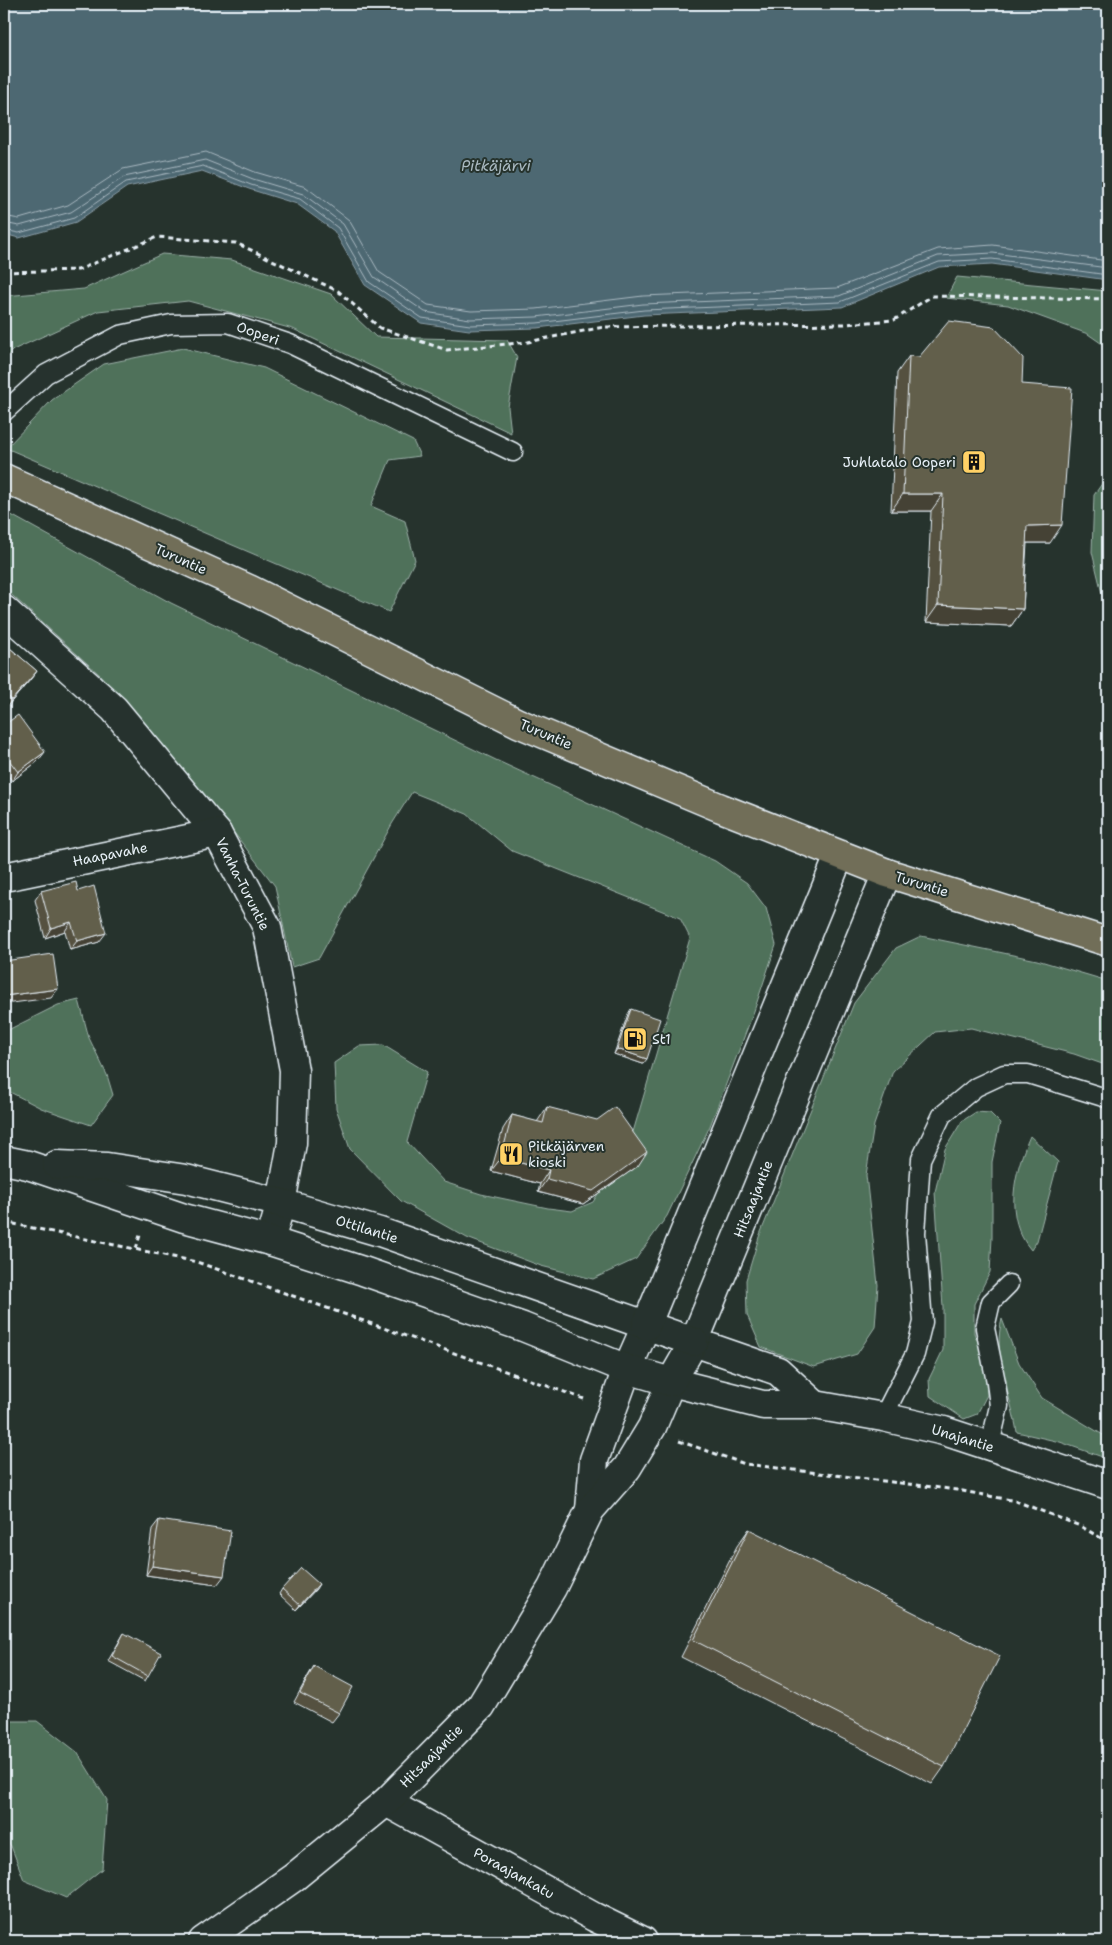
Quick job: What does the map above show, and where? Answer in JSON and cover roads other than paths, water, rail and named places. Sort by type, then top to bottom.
[{"type":"highway","name":"Turuntie","points":[[4,478],[251,590],[518,723],[839,856],[887,873],[1108,942]]},
{"type":"street","name":"Vanha-Turuntie","points":[[4,610],[114,709],[217,833],[267,927],[294,1070],[292,1143],[281,1203],[270,1240]]},
{"type":"street","name":"Haapavahe","points":[[4,877],[217,833]]},
{"type":"street","name":"Hitsaajantie","points":[[590,1510],[594,1460],[627,1369],[839,856]]},
{"type":"street","name":"Hitsaajantie","points":[[203,1941],[293,1878],[386,1802],[481,1706],[552,1588],[590,1510],[627,1468],[652,1427],[671,1382],[694,1342],[887,873]]},
{"type":"street","name":"Ottilantie","points":[[16,1162],[107,1167],[186,1179],[281,1203],[380,1232],[694,1342]]},
{"type":"street","name":"Ottilantie","points":[[16,1162],[184,1218],[270,1240],[523,1327],[627,1369],[671,1382]]},
{"type":"street","points":[[694,1342],[778,1371],[815,1405]]},
{"type":"street","name":"Unajantie","points":[[671,1382],[763,1405],[815,1405],[883,1417],[944,1431],[1108,1485]]},
{"type":"street","name":"Poraajankatu","points":[[386,1802],[594,1917],[643,1941]]},
{"type":"lane","name":"Ooperi","points":[[4,412],[46,374],[120,335],[170,324],[228,323],[290,344],[513,452]]},
{"type":"lane","points":[[883,1417],[915,1354],[923,1322],[916,1233],[920,1159],[942,1115],[976,1087],[1004,1074],[1028,1074],[1106,1098]]},
{"type":"lane","points":[[990,1446],[999,1406],[985,1328],[991,1302],[1009,1284]]},
{"type":"water","name":"Pitkäjärvi","points":[[4,4],[1108,4],[1108,280],[992,264],[939,267],[842,307],[644,315],[537,328],[469,330],[421,323],[365,285],[334,231],[297,204],[249,189],[202,171],[127,187],[76,222],[19,238],[4,234]]},
{"type":"place","name":"Juhlatalo Ooperi","points":[[974,462]]},
{"type":"place","name":"St1","points":[[635,1039]]},
{"type":"place","name":"Pitkäjärven kioski","points":[[511,1154]]}]
